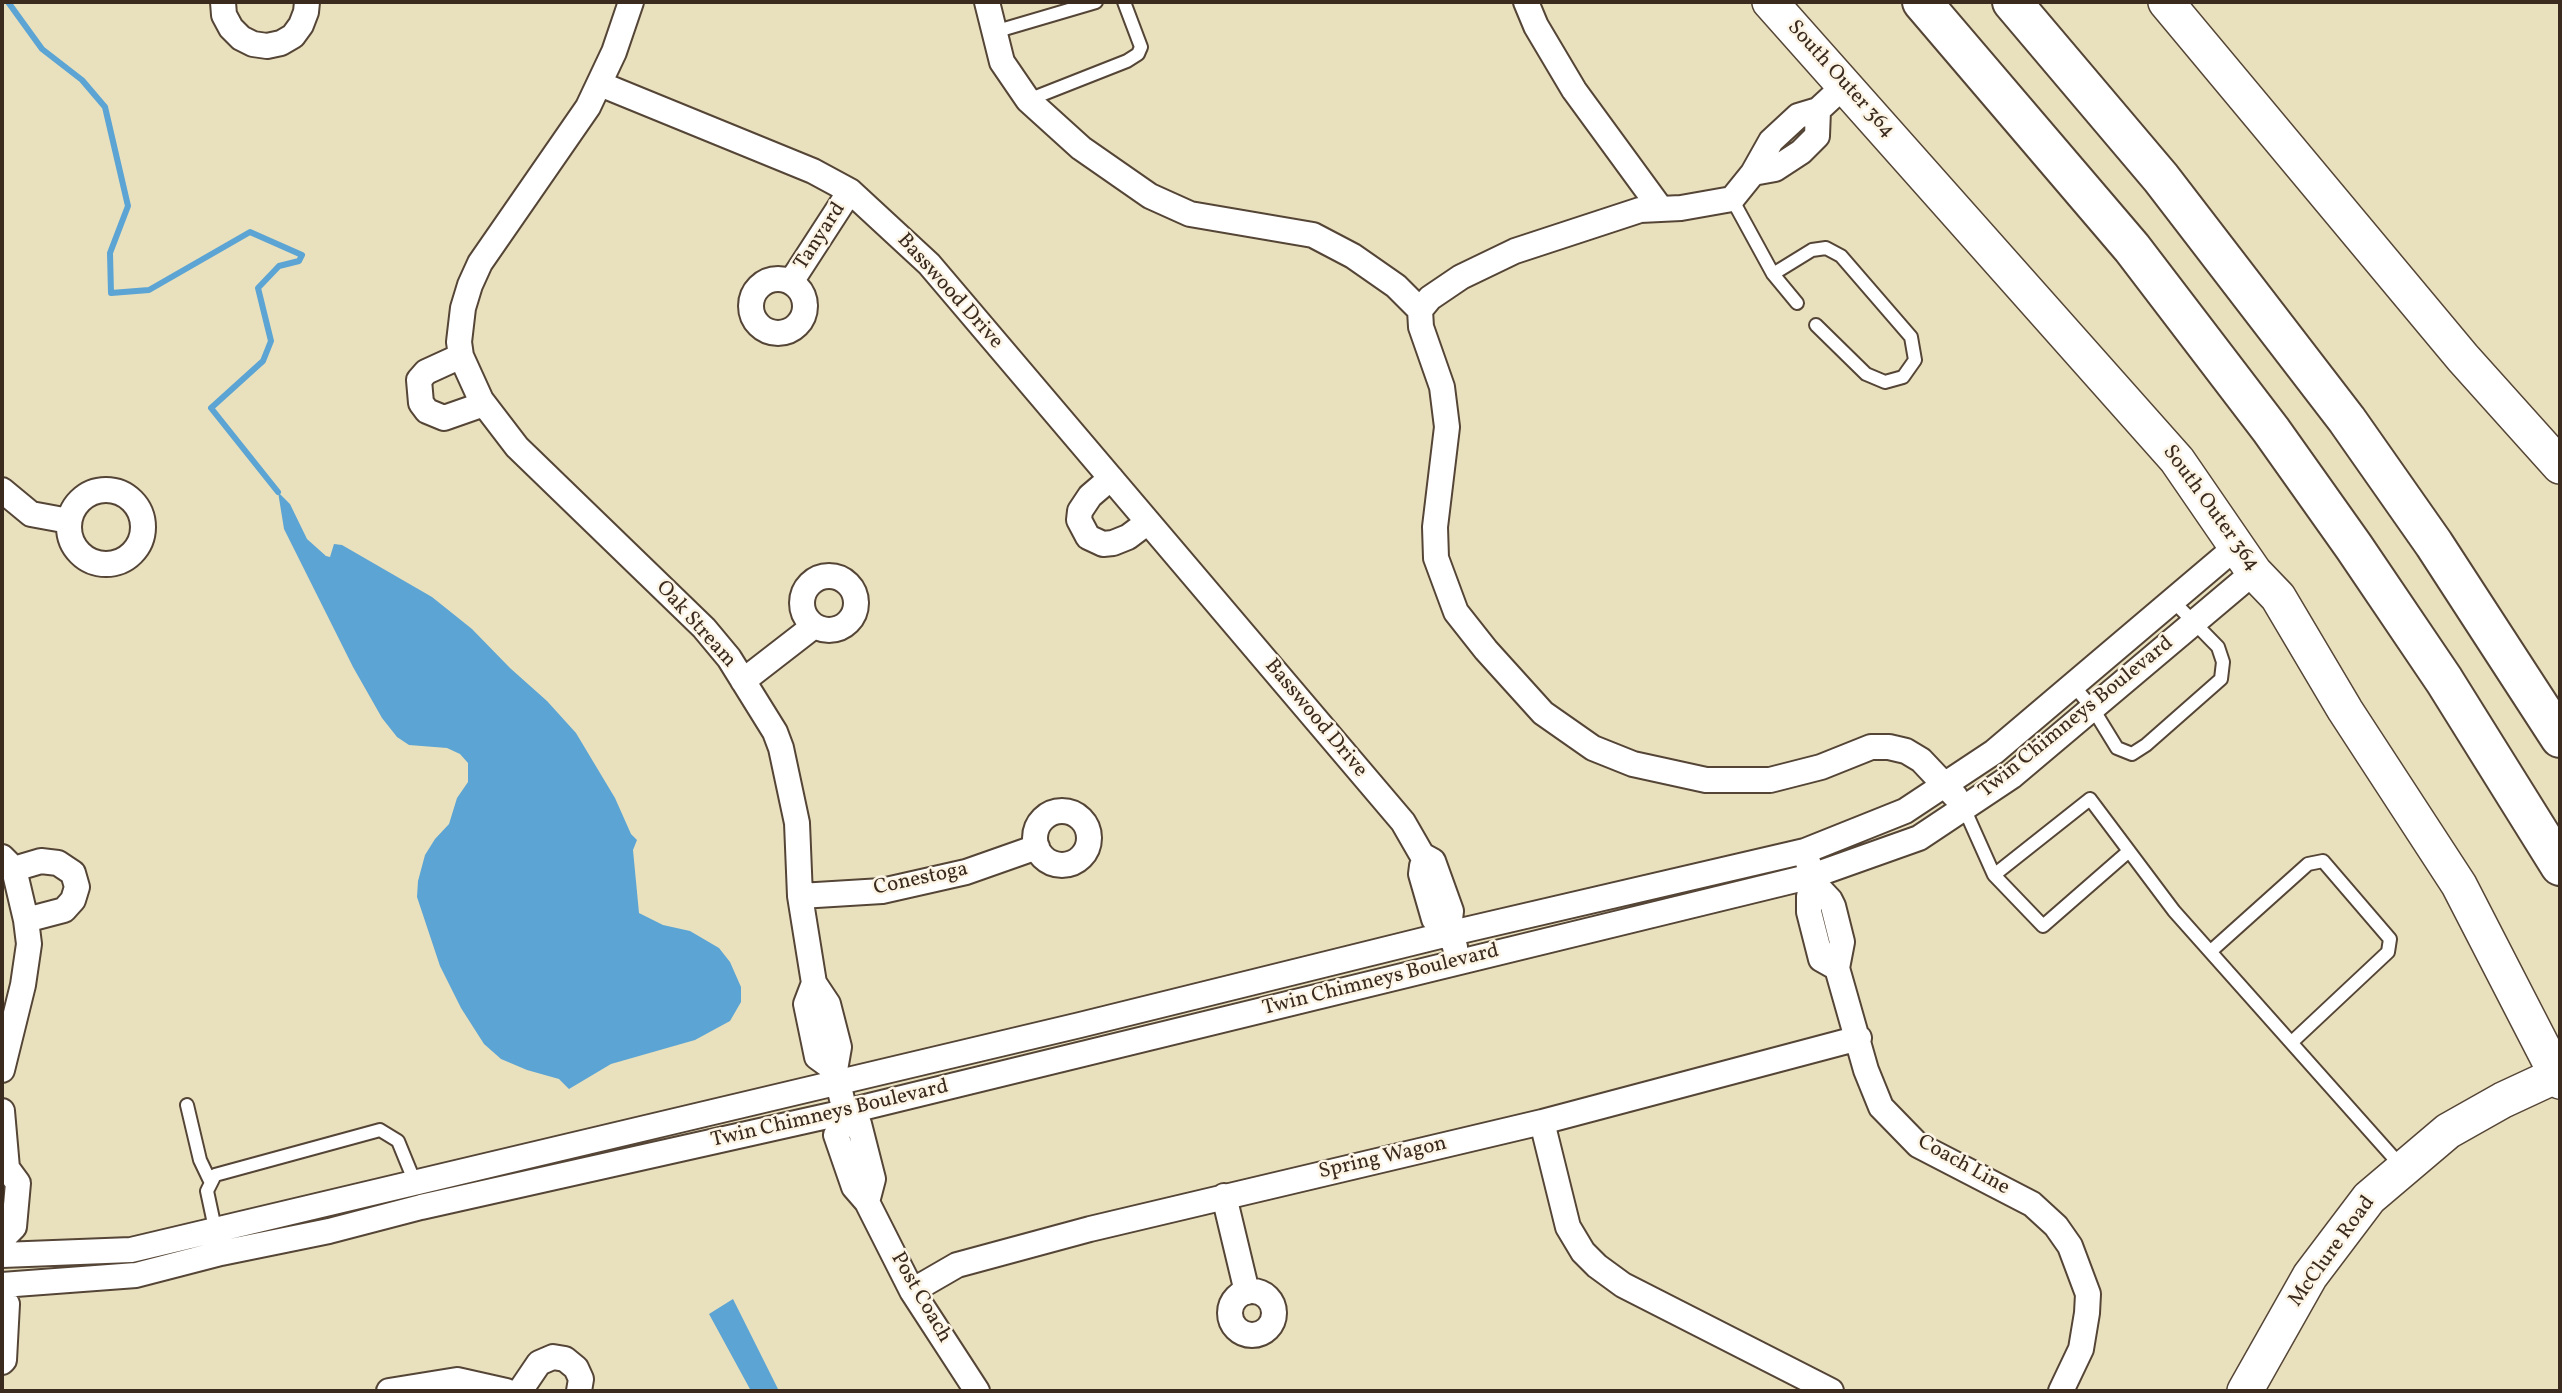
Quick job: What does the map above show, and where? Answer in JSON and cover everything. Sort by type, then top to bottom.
[{"type":"highway","points":[[1922,2],[2132,248],[2271,430],[2444,680],[2560,866]]},
{"type":"highway","points":[[2012,2],[2161,178],[2347,420],[2434,544],[2560,738]]},
{"type":"street","points":[[223,2],[224,15],[231,28],[241,38],[253,44],[267,46],[281,43],[293,36],[301,25],[307,2]]},
{"type":"street","name":"Oak Stream","points":[[631,2],[600,84],[587,107],[480,263],[463,308],[459,342],[461,356],[484,404],[517,447],[704,628],[729,658],[775,732],[797,822],[800,896],[814,983],[806,1004],[817,1058],[836,1077],[846,1116]]},
{"type":"street","points":[[987,2],[1002,62],[1028,100],[1081,148],[1150,196],[1190,214],[1313,234],[1353,256],[1396,286],[1420,310],[1421,327],[1442,387],[1447,427],[1435,527],[1436,558],[1456,612],[1544,713],[1592,748],[1633,764],[1706,780],[1770,780],[1821,767],[1871,747],[1889,747],[1906,751],[1921,760],[1946,784],[1964,808]]},
{"type":"street","points":[[1526,2],[1536,26],[1574,90],[1661,209]]},
{"type":"street","name":"South Outer 364","points":[[1770,2],[2177,460],[2246,559],[2278,597],[2345,710],[2459,886],[2559,1078]]},
{"type":"street","points":[[2166,2],[2463,358],[2560,466]]},
{"type":"street","name":"Basswood Drive","points":[[600,84],[813,171],[850,191],[929,264],[1403,822],[1422,855],[1433,861],[1451,911],[1450,930],[1459,961]]},
{"type":"street","points":[[1420,310],[1430,299],[1461,277],[1515,251],[1640,210],[1681,208],[1732,199],[1753,173],[1774,169],[1817,136],[1818,110],[1845,85]]},
{"type":"street","name":"Tanyard","points":[[791,282],[850,191]]},
{"type":"street","points":[[461,356],[426,372],[419,380],[421,403],[427,411],[444,418],[484,404]]},
{"type":"street","points":[[1111,478],[1090,496],[1080,511],[1079,520],[1088,537],[1103,544],[1113,543],[1128,537],[1148,522]]},
{"type":"street","points":[[2,490],[31,514],[69,521]]},
{"type":"street","name":"Twin Chimneys Boulevard","points":[[2,1255],[131,1250],[329,1231],[419,1195],[836,1077],[1450,930],[1805,851],[1905,811],[1946,784],[1994,752],[2173,601],[2246,559]]},
{"type":"street","name":"Twin Chimneys Boulevard","points":[[419,1195],[846,1116],[1459,961],[1814,880],[1919,838],[2012,776],[2195,622],[2246,559]]},
{"type":"street","points":[[743,681],[814,626]]},
{"type":"street","name":"Conestoga","points":[[800,896],[882,891],[966,872],[1037,848]]},
{"type":"street","points":[[1805,851],[1814,880]]},
{"type":"street","points":[[2,1070],[23,985],[29,944],[26,920],[8,863],[58,863],[73,873],[77,887],[73,900],[64,910],[26,920]]},
{"type":"street","name":"Coach Line","points":[[1814,880],[1809,896],[1809,912],[1821,959],[1837,968],[1866,1070],[1881,1107],[1918,1145],[2032,1204],[2056,1226],[2070,1246],[2088,1294],[2087,1313],[2081,1349],[2061,1391]]},
{"type":"street","name":"Spring Wagon","points":[[912,1291],[957,1265],[1224,1196],[1542,1122],[1859,1038]]},
{"type":"street","name":"McClure Road","points":[[2245,1391],[2311,1276],[2369,1198],[2448,1131],[2503,1100],[2559,1078]]},
{"type":"street","points":[[2,1111],[4,1171],[18,1183],[14,1227],[2,1239]]},
{"type":"street","name":"Post Coach","points":[[846,1116],[859,1124],[873,1179],[867,1202],[912,1291],[977,1391]]},
{"type":"street","points":[[1542,1122],[1568,1227],[1583,1252],[1597,1266],[1623,1285],[1831,1391]]},
{"type":"street","points":[[1224,1196],[1247,1292]]},
{"type":"street","name":"Twin Chimneys Boulevard","points":[[2,1285],[136,1275],[218,1242]]},
{"type":"street","points":[[2,1299],[7,1304],[2,1362]]},
{"type":"street","points":[[520,1391],[539,1363],[553,1357],[565,1359],[576,1368],[581,1379],[579,1391]]},
{"type":"street","points":[[389,1391],[457,1380],[506,1391]]},
{"type":"lane","points":[[995,33],[1096,2]]},
{"type":"lane","points":[[1028,100],[1127,61],[1138,54],[1141,47],[1124,2]]},
{"type":"lane","points":[[1732,199],[1773,274],[1797,303]]},
{"type":"lane","points":[[1773,274],[1812,250],[1826,247],[1841,256],[1911,337],[1916,360],[1903,377],[1885,382],[1866,374],[1816,325]]},
{"type":"lane","points":[[2074,686],[2117,748],[2132,754],[2146,746],[2221,679],[2223,662],[2218,647],[2173,601]]},
{"type":"lane","points":[[1994,875],[2090,799],[2174,911],[2404,1169]]},
{"type":"lane","points":[[1964,808],[1994,875],[2043,926],[2129,851]]},
{"type":"lane","points":[[2211,951],[2308,864],[2323,861],[2390,939],[2388,952],[2292,1042]]},
{"type":"lane","points":[[187,1105],[200,1160],[211,1183]]},
{"type":"lane","points":[[218,1242],[207,1191],[215,1175],[380,1130],[398,1141],[419,1195]]},
{"type":"water","points":[[278,492],[290,504],[307,539],[326,556],[330,557],[334,544],[342,545],[432,597],[472,629],[547,701],[576,733],[615,798],[631,834],[637,840],[633,850],[639,913],[663,925],[690,931],[719,948],[730,962],[741,987],[741,1002],[730,1021],[695,1040],[611,1064],[569,1089],[559,1079],[501,1059],[484,1044],[461,1008],[440,966],[417,897],[425,855],[449,824],[457,798],[468,782],[468,763],[460,754],[447,748],[409,745],[397,737],[382,718],[353,667],[284,529]]},
{"type":"water","points":[[733,1299],[779,1391],[751,1391],[709,1314]]},
{"type":"waterway","points":[[8,2],[42,49],[82,80],[105,107],[128,206],[110,253],[111,293],[149,290],[250,232],[302,255],[299,261],[279,266],[258,288],[271,341],[263,361],[211,408],[278,492]]}]
